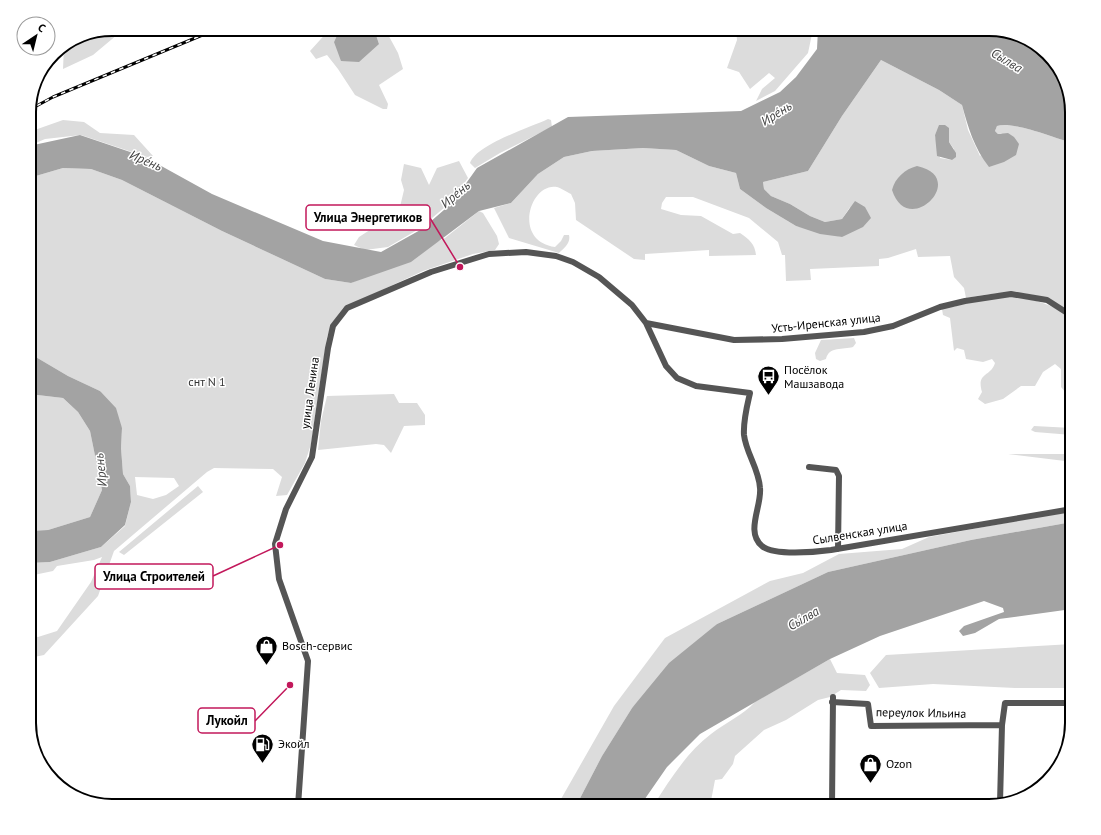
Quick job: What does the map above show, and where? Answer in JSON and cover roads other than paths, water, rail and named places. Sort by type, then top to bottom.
[{"type":"street","name":"улица Ленина","points":[[298,799],[308,661],[279,579],[275,544],[286,509],[312,457],[328,348],[333,326],[347,308],[431,272],[489,254],[517,251],[536,252],[556,256],[582,267],[615,289],[632,305],[646,323],[666,366],[677,378],[696,386],[750,393]]},
{"type":"street","name":"Усть-Иренская улица","points":[[646,323],[734,340],[784,339],[864,332],[893,326],[940,307],[965,301],[1011,294],[1047,300],[1065,312]]},
{"type":"street","name":"Сылвенская улица","points":[[750,393],[744,435],[755,464],[760,488],[754,532],[755,539],[760,546],[771,551],[814,552],[838,549],[1065,510]]},
{"type":"street","points":[[809,467],[836,470],[839,476],[838,549]]},
{"type":"street","name":"переулок Ильина","points":[[832,799],[833,699],[868,704],[871,726],[1002,725]]},
{"type":"street","points":[[1000,798],[1002,725],[1005,703],[1065,703]]},
{"type":"water","points":[[337,36],[376,36],[379,44],[359,62],[341,61],[334,42]]},
{"type":"water","points":[[818,36],[989,36],[1004,37],[1013,40],[1027,46],[1043,58],[1055,74],[1064,102],[1065,141],[1023,128],[1004,125],[997,126],[995,131],[998,134],[1008,133],[1014,137],[1019,144],[1016,155],[1004,162],[989,167],[975,145],[962,105],[939,90],[881,60],[842,116],[808,171],[763,182],[764,189],[771,196],[825,222],[842,219],[855,201],[865,207],[871,218],[863,227],[842,237],[820,234],[796,226],[766,208],[740,189],[736,173],[709,166],[676,150],[643,148],[592,151],[564,157],[538,174],[511,203],[479,211],[411,262],[351,283],[325,279],[222,231],[122,180],[91,169],[63,168],[36,176],[36,144],[80,135],[145,157],[212,194],[323,241],[381,252],[422,229],[452,203],[477,168],[568,117],[741,111],[780,92],[796,77],[817,49]]},
{"type":"water","points":[[939,125],[945,125],[949,128],[949,142],[956,153],[956,157],[952,160],[937,156],[935,135]]},
{"type":"water","points":[[917,166],[932,172],[938,181],[937,192],[930,201],[921,207],[910,209],[900,204],[892,190],[895,182],[901,175],[908,169]]},
{"type":"water","name":"Ирень","points":[[36,357],[68,376],[100,391],[116,408],[122,428],[121,448],[123,474],[130,486],[131,502],[125,525],[101,547],[50,562],[36,563],[36,531],[48,530],[90,517],[102,490],[90,431],[78,412],[63,398],[36,395]]},
{"type":"water","name":"Сы́лва","points":[[1065,523],[1065,610],[999,619],[975,633],[963,636],[959,631],[964,626],[1004,612],[1003,608],[984,601],[880,636],[830,659],[700,734],[667,767],[645,799],[580,799],[602,756],[632,708],[669,663],[717,624],[828,572],[971,540]]},
{"type":"railway","points":[[36,106],[53,97],[200,36]]},
{"type":"place","name":"Улица Энергетиков","points":[[460,267]]},
{"type":"place","name":"Посёлок Машзавода","points":[[768,396]]},
{"type":"place","name":"Улица Строителей","points":[[280,545]]},
{"type":"place","name":"Bosch-сервис","points":[[266,666]]},
{"type":"place","name":"Лукойл","points":[[290,685]]},
{"type":"place","name":"Экойл","points":[[262,764]]},
{"type":"place","name":"Ozon","points":[[871,784]]},
{"type":"water label","name":"Сылва","points":[[1007,60]]},
{"type":"water label","name":"Ире́нь","points":[[776,113]]},
{"type":"water label","name":"Ире́нь","points":[[146,160]]},
{"type":"water label","name":"Ире́нь","points":[[455,194]]},
{"type":"park label","name":"снт N 1","points":[[207,382]]}]
